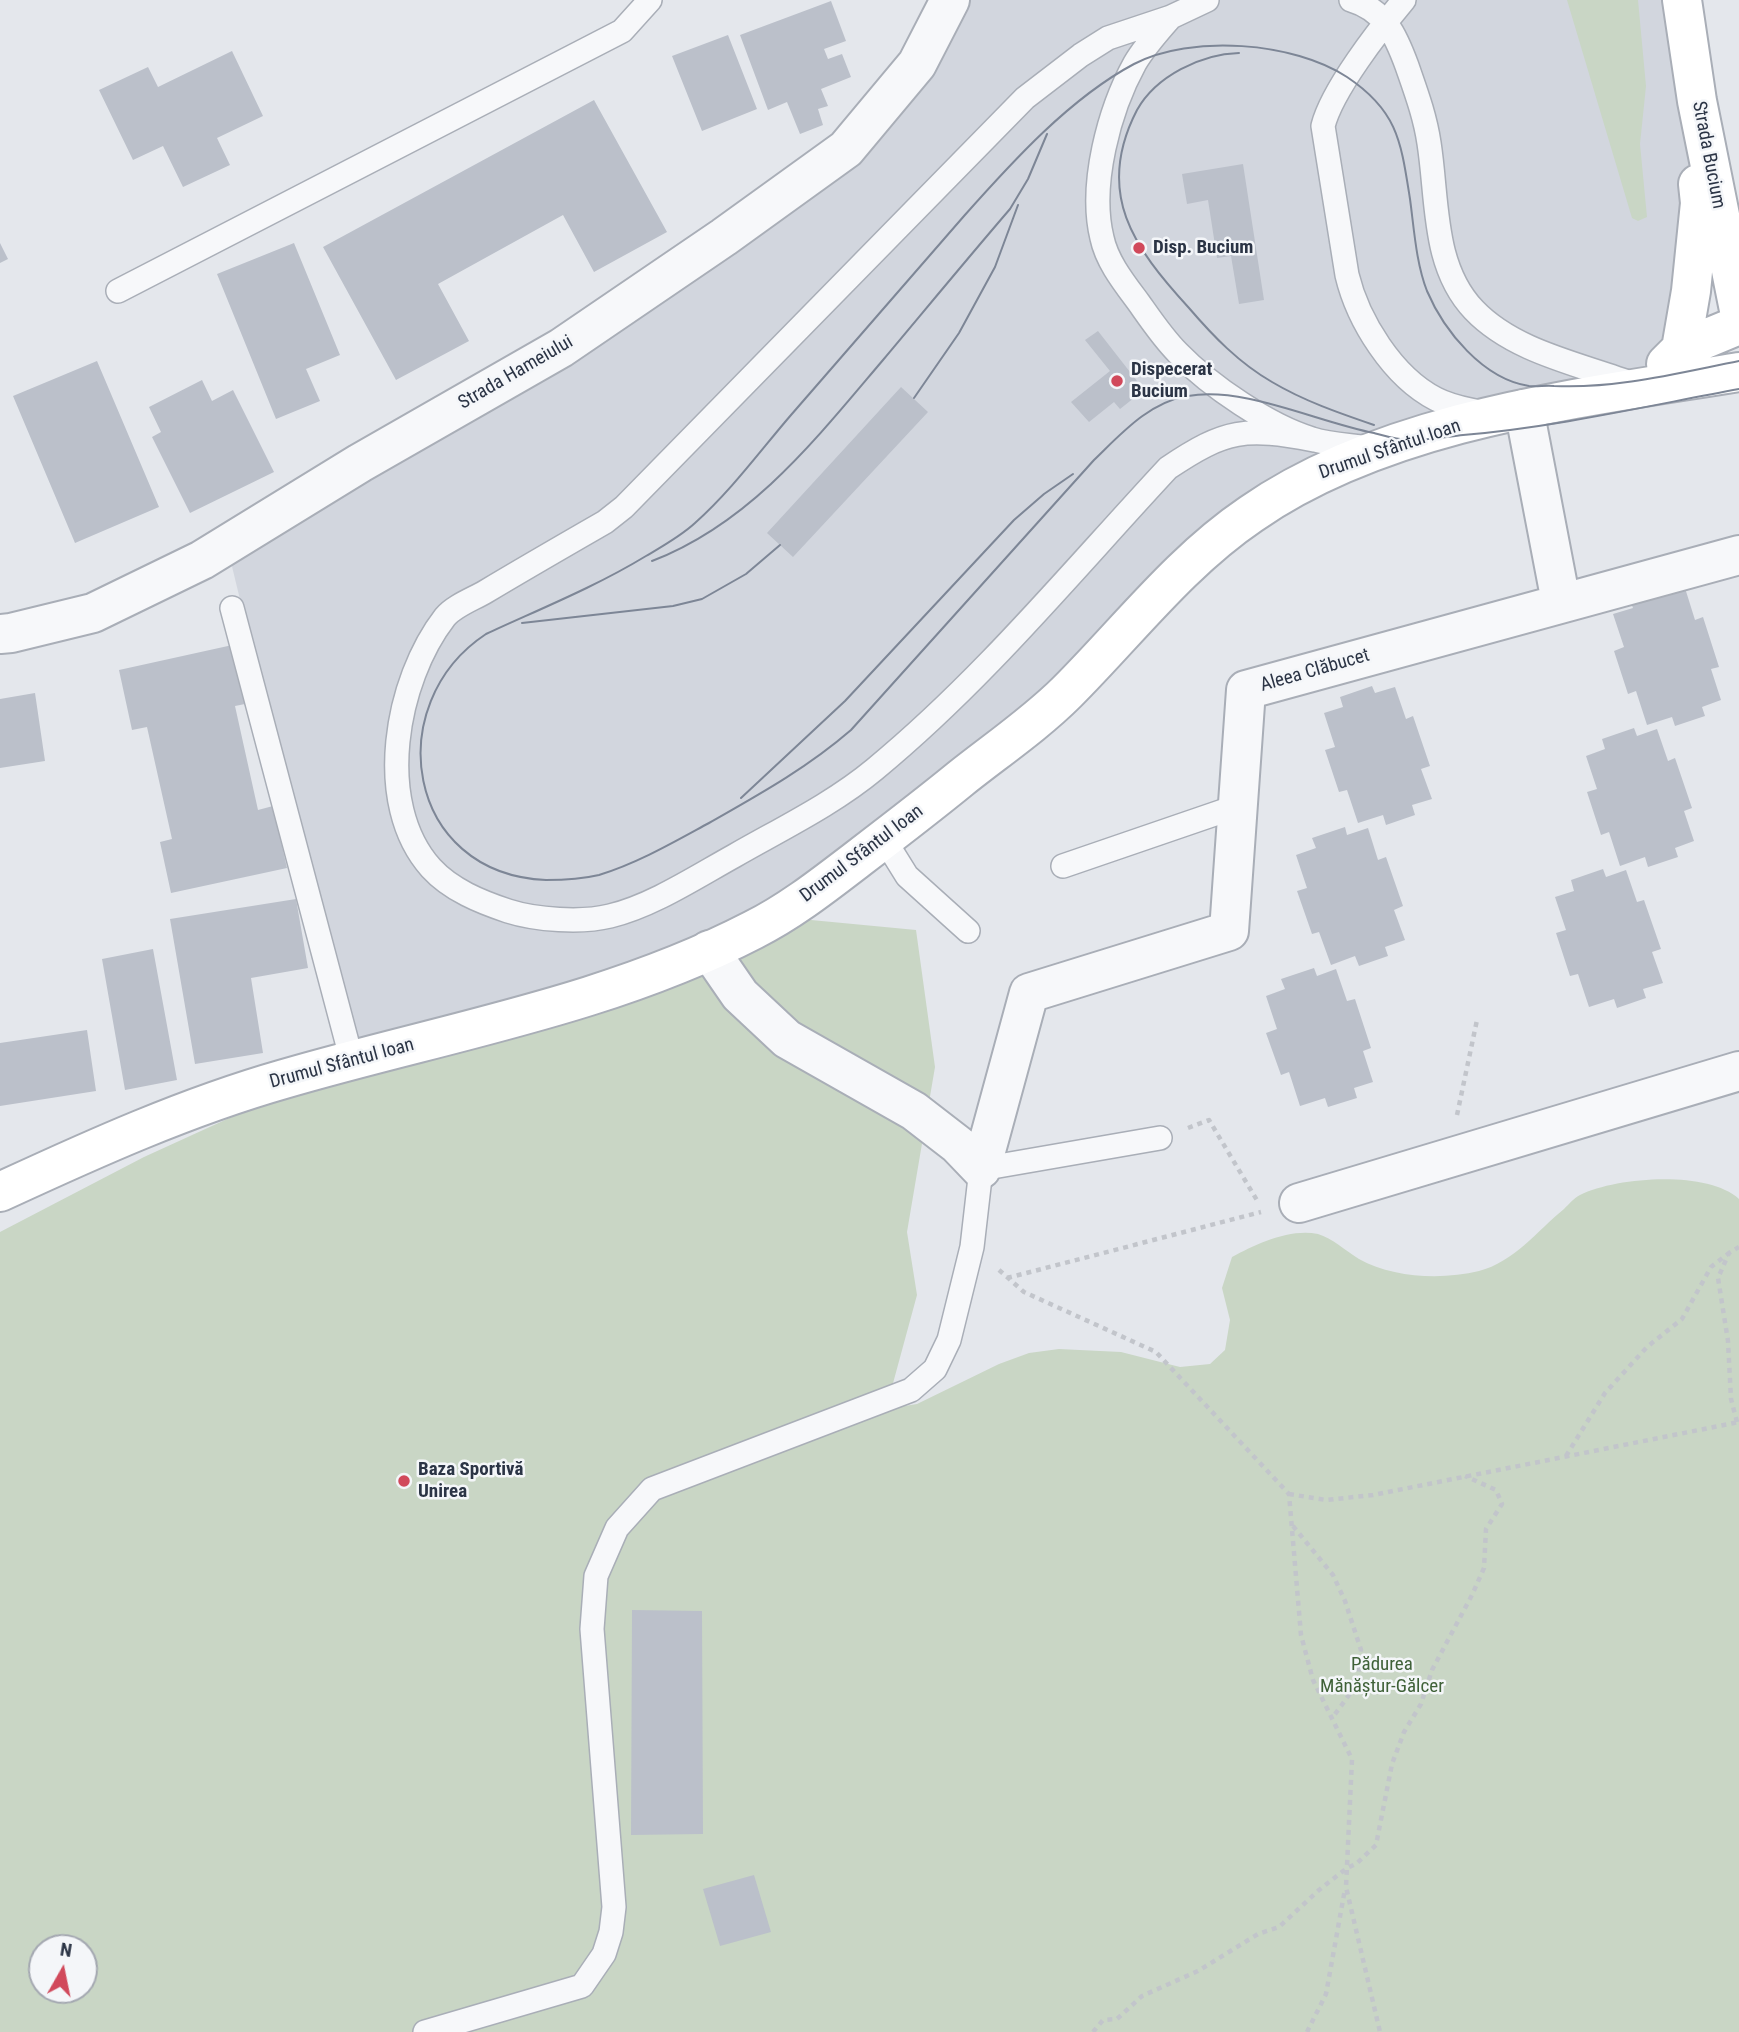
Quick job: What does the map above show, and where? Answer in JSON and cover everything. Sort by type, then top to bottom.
[{"type":"main road","name":"Strada Bucium","points":[[1682,0],[1697,102],[1739,310]]},
{"type":"main road","points":[[1697,102],[1724,160],[1739,181]]},
{"type":"main road","points":[[1681,349],[1691,291],[1700,203],[1695,157],[1697,102]]},
{"type":"main road","points":[[1642,388],[1681,349],[1739,325]]},
{"type":"main road","name":"Drumul Sfântul Ioan","points":[[0,1192],[170,1117],[282,1079],[560,1005],[660,972],[754,930],[819,889],[1062,696],[1213,542],[1253,512],[1342,463],[1380,449],[1509,412],[1739,372]]},
{"type":"street","name":"Strada Hameiului","points":[[0,634],[93,613],[202,560],[360,463],[561,348],[724,237],[846,149],[917,64],[950,0]]},
{"type":"street","points":[[1509,412],[1560,603]]},
{"type":"street","name":"Aleea Clăbucet","points":[[981,1169],[1028,993],[1229,931],[1246,690],[1739,555]]},
{"type":"street","points":[[709,950],[740,995],[787,1039],[914,1111],[937,1127],[981,1169]]},
{"type":"street","points":[[1300,1203],[1739,1071]]},
{"type":"lane","points":[[118,290],[622,31],[650,0]]},
{"type":"lane","points":[[1207,0],[1171,17],[1108,38],[1025,98],[624,507],[605,522],[448,614],[426,647],[410,685],[401,722],[398,795],[404,822],[430,867],[453,887],[487,904],[524,916],[564,919],[607,917],[632,910],[688,882],[813,811],[873,771],[968,684],[1168,468],[1208,442],[1227,435],[1277,433],[1380,449]]},
{"type":"lane","points":[[1351,0],[1378,15],[1395,34],[1422,105],[1443,253],[1449,274],[1460,295],[1496,329],[1525,346],[1642,388]]},
{"type":"lane","points":[[1404,0],[1385,23],[1332,102],[1323,126],[1351,292],[1363,321],[1378,345],[1409,379],[1435,398],[1458,408],[1509,412]]},
{"type":"lane","points":[[1171,17],[1135,64],[1111,126],[1099,175],[1102,241],[1117,272],[1178,354],[1227,394],[1282,426],[1314,440]]},
{"type":"lane","points":[[232,608],[352,1061]]},
{"type":"lane","points":[[1063,866],[1238,806]]},
{"type":"lane","points":[[884,839],[907,876],[968,931]]},
{"type":"lane","points":[[425,2032],[582,1986],[604,1954],[611,1932],[614,1908],[592,1629],[596,1576],[617,1528],[652,1489],[911,1390],[935,1369],[949,1340],[972,1247],[981,1169],[1160,1138]]},
{"type":"path","points":[[1448,1158],[1476,1020]]},
{"type":"path","points":[[1007,1278],[1263,1211],[1209,1120],[1160,1138]]},
{"type":"path","points":[[972,1247],[1024,1292],[1156,1352],[1289,1494],[1326,1500],[1373,1495],[1738,1422],[1731,1399],[1728,1341],[1718,1278],[1729,1253]]},
{"type":"path","points":[[1566,1456],[1605,1393],[1647,1347],[1682,1319],[1711,1267],[1739,1247]]},
{"type":"path","points":[[1093,2032],[1103,2020],[1117,2019],[1142,1996],[1198,1971],[1258,1934],[1279,1927],[1376,1845],[1392,1764],[1404,1732],[1421,1704],[1432,1670],[1484,1568],[1486,1529],[1502,1504],[1496,1490],[1465,1476]]},
{"type":"path","points":[[1289,1494],[1301,1634],[1313,1680],[1352,1759],[1346,1887],[1326,1994],[1307,2032]]},
{"type":"path","points":[[1291,1524],[1333,1575],[1345,1601],[1361,1650],[1357,1684],[1332,1717]]},
{"type":"path","points":[[1346,1887],[1380,2032]]},
{"type":"shaded area","points":[[950,0],[1682,0],[1697,101],[1693,274],[1642,388],[1342,463],[787,910],[352,1061],[228,550],[846,149]]},
{"type":"green space","points":[[1567,0],[1638,0],[1646,86],[1640,144],[1647,217],[1638,221],[1632,218]]},
{"type":"green space","name":"Pădurea Mănăștur-Gălcer","points":[[790,918],[916,930],[935,1067],[907,1232],[917,1295],[886,1409],[917,1404],[999,1364],[1029,1353],[1059,1349],[1121,1352],[1180,1367],[1210,1364],[1225,1350],[1230,1320],[1222,1288],[1232,1257],[1262,1242],[1285,1235],[1318,1234],[1359,1259],[1402,1274],[1449,1276],[1479,1271],[1503,1261],[1576,1198],[1596,1189],[1661,1179],[1684,1180],[1724,1190],[1739,1199],[1739,2032],[0,2032],[0,1232],[144,1157],[455,1015]]},
{"type":"building","points":[[831,1],[846,41],[824,49],[828,59],[842,54],[851,77],[821,89],[828,106],[818,109],[823,125],[800,134],[787,102],[768,110],[740,35]]},
{"type":"building","points":[[728,35],[757,109],[702,131],[672,56]]},
{"type":"building","points":[[232,51],[263,116],[217,138],[230,165],[183,187],[163,146],[133,160],[99,90],[148,67],[158,87]]},
{"type":"building","points":[[594,100],[667,232],[594,272],[563,215],[438,284],[469,341],[396,380],[323,247]]},
{"type":"building","points":[[1243,164],[1264,300],[1239,304],[1231,256],[1217,258],[1208,200],[1187,204],[1182,174]]},
{"type":"building","points":[[0,243],[8,259],[0,263]]},
{"type":"building","points":[[294,243],[340,355],[306,369],[320,401],[276,419],[217,274]]},
{"type":"building","name":"Dispecerat Bucium","points":[[1098,331],[1144,390],[1120,409],[1114,402],[1089,422],[1071,402],[1110,371],[1085,340]]},
{"type":"building","points":[[97,361],[159,507],[75,543],[13,396]]},
{"type":"building","points":[[202,380],[212,401],[233,390],[274,472],[190,513],[152,437],[161,432],[149,407]]},
{"type":"building","points":[[901,387],[928,412],[793,557],[767,533]]},
{"type":"building","points":[[1685,588],[1695,620],[1703,617],[1719,667],[1711,669],[1721,700],[1702,707],[1705,716],[1675,726],[1672,717],[1647,725],[1636,691],[1628,694],[1614,651],[1624,647],[1613,614],[1633,608],[1629,598]]},
{"type":"building","points":[[237,644],[250,703],[235,706],[258,810],[273,806],[287,868],[171,893],[160,842],[172,839],[147,727],[132,730],[119,670]]},
{"type":"building","points":[[1372,686],[1375,693],[1395,687],[1406,719],[1413,716],[1430,766],[1421,769],[1432,799],[1412,805],[1415,815],[1386,825],[1383,815],[1358,823],[1347,790],[1339,792],[1325,750],[1335,747],[1324,713],[1343,707],[1340,697]]},
{"type":"building","points":[[35,693],[45,761],[0,768],[0,699]]},
{"type":"building","points":[[1634,728],[1637,736],[1657,729],[1668,761],[1675,758],[1692,808],[1684,811],[1694,841],[1675,848],[1678,857],[1648,867],[1645,857],[1620,866],[1609,832],[1601,835],[1587,792],[1597,789],[1586,756],[1605,749],[1602,739]]},
{"type":"building","points":[[1345,827],[1347,835],[1368,828],[1378,860],[1386,857],[1403,906],[1394,910],[1405,940],[1385,947],[1388,956],[1359,966],[1355,956],[1331,965],[1319,932],[1312,934],[1297,891],[1307,888],[1296,855],[1316,848],[1312,838]]},
{"type":"building","points":[[1603,869],[1606,877],[1626,870],[1637,902],[1644,900],[1661,949],[1652,952],[1663,983],[1643,989],[1646,998],[1617,1008],[1614,999],[1589,1007],[1578,974],[1570,976],[1556,933],[1566,930],[1555,897],[1574,891],[1571,880]]},
{"type":"building","points":[[296,899],[308,968],[251,978],[263,1053],[195,1064],[170,919]]},
{"type":"building","points":[[153,949],[177,1080],[125,1090],[102,959]]},
{"type":"building","points":[[1314,968],[1317,976],[1336,969],[1347,1001],[1355,999],[1371,1048],[1363,1051],[1373,1082],[1354,1088],[1357,1098],[1328,1107],[1325,1098],[1300,1106],[1289,1072],[1281,1075],[1266,1033],[1277,1029],[1266,996],[1285,989],[1281,979]]},
{"type":"building","points":[[87,1030],[96,1091],[0,1106],[0,1043]]},
{"type":"building","points":[[632,1610],[702,1611],[703,1834],[631,1835]]},
{"type":"building","points":[[754,1875],[771,1932],[720,1946],[703,1889]]},
{"type":"tram line","points":[[1739,361],[1600,385],[1529,386],[1496,374],[1467,351],[1455,337],[1427,291],[1418,257],[1400,144],[1377,102],[1347,77],[1325,65],[1271,50],[1212,46],[1184,48],[1157,55],[1134,64],[1087,94],[1022,153],[982,195],[733,484],[690,528],[607,578],[486,634],[452,664],[431,701],[421,741],[423,781],[437,818],[462,849],[499,871],[546,880],[579,878],[599,875],[656,852],[783,780],[851,730],[1094,460],[1137,420],[1174,399],[1210,394],[1233,396],[1392,438],[1410,440],[1532,427],[1739,389]]},
{"type":"tram line","points":[[1239,53],[1224,54],[1181,69],[1145,98],[1125,140],[1119,168],[1120,193],[1126,218],[1137,241],[1169,286],[1207,329],[1238,358],[1260,375],[1297,395],[1374,425]]},
{"type":"tram line","points":[[652,561],[688,545],[720,525],[751,502],[807,448],[1010,209],[1028,179],[1047,134]]},
{"type":"tram line","points":[[914,398],[959,333],[995,267],[1018,205]]},
{"type":"tram line","points":[[741,798],[845,701],[1014,520],[1073,474]]},
{"type":"tram line","points":[[522,623],[673,606],[702,599],[746,574],[780,545]]},
{"type":"place","name":"Disp. Bucium","points":[[1139,248]]},
{"type":"place","name":"Dispecerat Bucium","points":[[1117,381]]},
{"type":"place","name":"Baza Sportivă Unirea","points":[[404,1481]]}]
